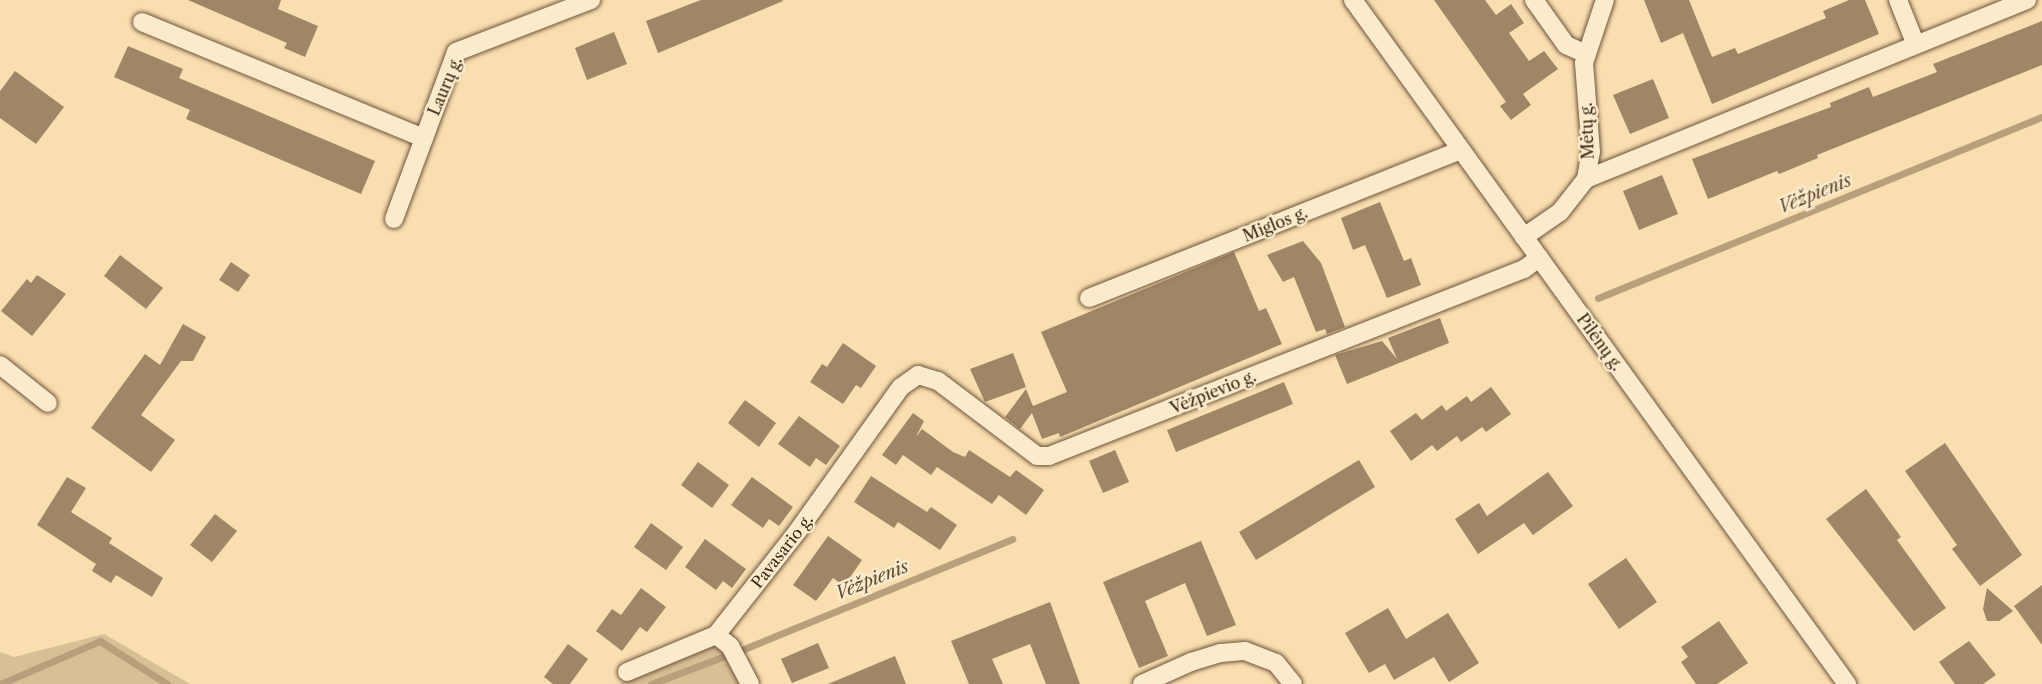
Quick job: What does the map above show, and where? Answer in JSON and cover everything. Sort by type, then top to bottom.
[{"type":"street","name":"Laurų g.","points":[[394,219],[456,52],[591,0]]},
{"type":"street","name":"Pilėnų g.","points":[[1353,0],[1847,684]]},
{"type":"street","points":[[1534,0],[1566,45],[1586,54]]},
{"type":"street","name":"Mėtų g.","points":[[1524,237],[1560,212],[1586,179],[1591,152],[1586,54],[1605,0]]},
{"type":"street","points":[[1898,0],[1916,45]]},
{"type":"street","points":[[1586,179],[2027,0]]},
{"type":"street","points":[[142,22],[424,138]]},
{"type":"street","name":"Miglos g.","points":[[1089,298],[1460,150]]},
{"type":"street","name":"Vėžpievio g.","points":[[901,387],[918,375],[938,381],[1037,456],[1049,456],[1524,269],[1539,258]]},
{"type":"street","points":[[0,365],[48,403]]},
{"type":"street","name":"Pavasario g.","points":[[627,672],[716,635],[797,532],[901,387]]},
{"type":"street","points":[[716,635],[730,646],[750,684]]},
{"type":"street","points":[[1142,684],[1191,662],[1221,653],[1245,651],[1276,663],[1293,684]]},
{"type":"shaded area","points":[[104,634],[190,684],[0,684],[0,652],[14,657]]},
{"type":"shaded area","points":[[717,644],[727,655],[739,684],[618,684]]},
{"type":"building","points":[[188,0],[281,0],[278,9],[318,26],[305,57],[284,48],[287,43]]},
{"type":"building","points":[[701,0],[783,1],[658,53],[646,21]]},
{"type":"building","points":[[1434,0],[1485,0],[1496,15],[1511,4],[1524,23],[1509,33],[1529,61],[1544,51],[1558,69],[1523,94],[1531,105],[1511,120],[1500,106],[1506,102]]},
{"type":"building","points":[[1644,0],[1689,0],[1712,57],[1735,48],[1738,54],[1826,18],[1823,11],[1849,0],[1865,0],[1879,34],[1712,104],[1683,33],[1661,43]]},
{"type":"building","points":[[2042,21],[2042,65],[1817,155],[1818,158],[1779,174],[1777,171],[1708,199],[1692,159],[1831,107],[1830,103],[1869,87],[1873,97],[1937,72],[1933,64]]},
{"type":"building","points":[[614,32],[627,64],[587,80],[575,48]]},
{"type":"building","points":[[128,46],[183,69],[179,78],[375,161],[361,194],[186,119],[190,110],[114,77]]},
{"type":"building","points":[[15,71],[64,107],[36,144],[0,118],[0,91]]},
{"type":"building","points":[[1653,79],[1669,118],[1630,134],[1613,95]]},
{"type":"building","points":[[1662,175],[1678,214],[1639,230],[1623,191]]},
{"type":"building","points":[[1380,202],[1404,261],[1411,258],[1421,285],[1387,298],[1365,245],[1353,250],[1341,218]]},
{"type":"building","points":[[1303,241],[1321,263],[1345,327],[1327,334],[1325,329],[1316,332],[1294,277],[1283,282],[1267,255]]},
{"type":"building","points":[[1234,252],[1259,311],[1266,308],[1282,344],[1060,437],[1059,433],[1042,439],[1032,413],[1020,429],[1005,417],[1026,389],[1033,406],[1067,392],[1041,332]]},
{"type":"building","points":[[120,255],[163,288],[146,309],[104,276]]},
{"type":"building","points":[[231,262],[250,275],[238,292],[219,280]]},
{"type":"building","points":[[37,275],[66,294],[32,336],[1,311],[27,279],[31,283]]},
{"type":"building","points":[[1440,318],[1449,343],[1347,384],[1335,355],[1382,341],[1397,359],[1388,338]]},
{"type":"building","points":[[183,324],[206,337],[193,361],[181,361],[141,415],[175,440],[151,472],[91,428],[145,354],[160,365]]},
{"type":"building","points":[[843,343],[876,366],[861,388],[856,385],[843,404],[810,382],[822,364],[827,367]]},
{"type":"building","points":[[1013,353],[1026,387],[985,402],[970,369]]},
{"type":"building","points":[[1284,382],[1293,404],[1176,452],[1167,430]]},
{"type":"building","points":[[1491,387],[1511,414],[1486,432],[1482,427],[1461,442],[1457,436],[1437,451],[1432,445],[1411,461],[1390,431],[1416,413],[1422,420],[1442,405],[1446,411],[1467,396],[1471,402]]},
{"type":"building","points":[[745,400],[776,423],[759,447],[728,423]]},
{"type":"building","points":[[913,413],[924,421],[916,437],[922,429],[953,452],[965,457],[969,450],[1010,477],[1016,470],[1044,490],[1026,515],[999,495],[992,504],[937,467],[931,475],[903,455],[896,465],[882,455]]},
{"type":"building","points":[[799,416],[840,446],[826,465],[816,458],[810,467],[778,444]]},
{"type":"building","points":[[1945,443],[2022,555],[1980,586],[1952,549],[1957,545],[1905,471]]},
{"type":"building","points":[[1115,450],[1129,482],[1103,493],[1089,461]]},
{"type":"building","points":[[1359,460],[1375,487],[1256,560],[1239,532]]},
{"type":"building","points":[[698,462],[729,485],[712,508],[681,485]]},
{"type":"building","points":[[1548,472],[1573,506],[1533,535],[1524,523],[1478,554],[1455,519],[1479,503],[1487,516]]},
{"type":"building","points":[[871,476],[927,512],[931,507],[957,525],[940,550],[898,522],[894,528],[854,502]]},
{"type":"building","points":[[67,477],[86,488],[71,512],[112,538],[109,543],[163,578],[152,597],[116,575],[111,583],[92,571],[96,564],[37,525]]},
{"type":"building","points":[[752,477],[793,507],[779,526],[769,519],[763,528],[731,505]]},
{"type":"building","points":[[1866,489],[1901,537],[1897,540],[1946,608],[1914,631],[1826,519]]},
{"type":"building","points":[[215,514],[237,531],[212,562],[190,545]]},
{"type":"building","points":[[651,523],[683,547],[666,570],[634,547]]},
{"type":"building","points":[[828,536],[862,560],[844,586],[833,578],[816,601],[793,585]]},
{"type":"building","points":[[705,539],[746,569],[732,588],[723,581],[716,590],[685,567]]},
{"type":"building","points":[[1201,541],[1236,625],[1207,636],[1185,583],[1145,601],[1168,656],[1139,668],[1103,582]]},
{"type":"building","points":[[1626,558],[1657,602],[1619,629],[1588,584]]},
{"type":"building","points":[[2042,585],[2042,645],[2014,606]]},
{"type":"building","points":[[641,588],[666,607],[647,632],[640,627],[622,651],[596,631],[612,609],[621,615]]},
{"type":"building","points":[[1987,588],[2013,611],[1999,621],[1987,621],[1983,609]]},
{"type":"building","points":[[1050,602],[1080,684],[1046,684],[1030,644],[992,659],[1003,684],[969,684],[951,641]]},
{"type":"building","points":[[1388,608],[1406,639],[1448,613],[1479,663],[1449,682],[1434,657],[1394,680],[1385,664],[1369,673],[1345,633]]},
{"type":"building","points":[[1719,621],[1748,663],[1717,684],[1696,684],[1681,662],[1688,657],[1681,647]]},
{"type":"building","points":[[1969,641],[1996,675],[1983,684],[1955,684],[1939,662]]},
{"type":"building","points":[[818,643],[829,668],[792,683],[781,659]]},
{"type":"building","points":[[568,644],[588,659],[570,684],[553,684],[544,677]]},
{"type":"building","points":[[895,656],[906,684],[828,684]]},
{"type":"waterway","name":"Vėžpienis","points":[[1598,298],[2042,117]]},
{"type":"waterway","name":"Vėžpienis","points":[[744,649],[1012,539]]},
{"type":"waterway","name":"Vėžpienis","points":[[0,684],[100,641],[167,684]]},
{"type":"waterway","name":"Vėžpienis","points":[[651,684],[725,656]]}]
